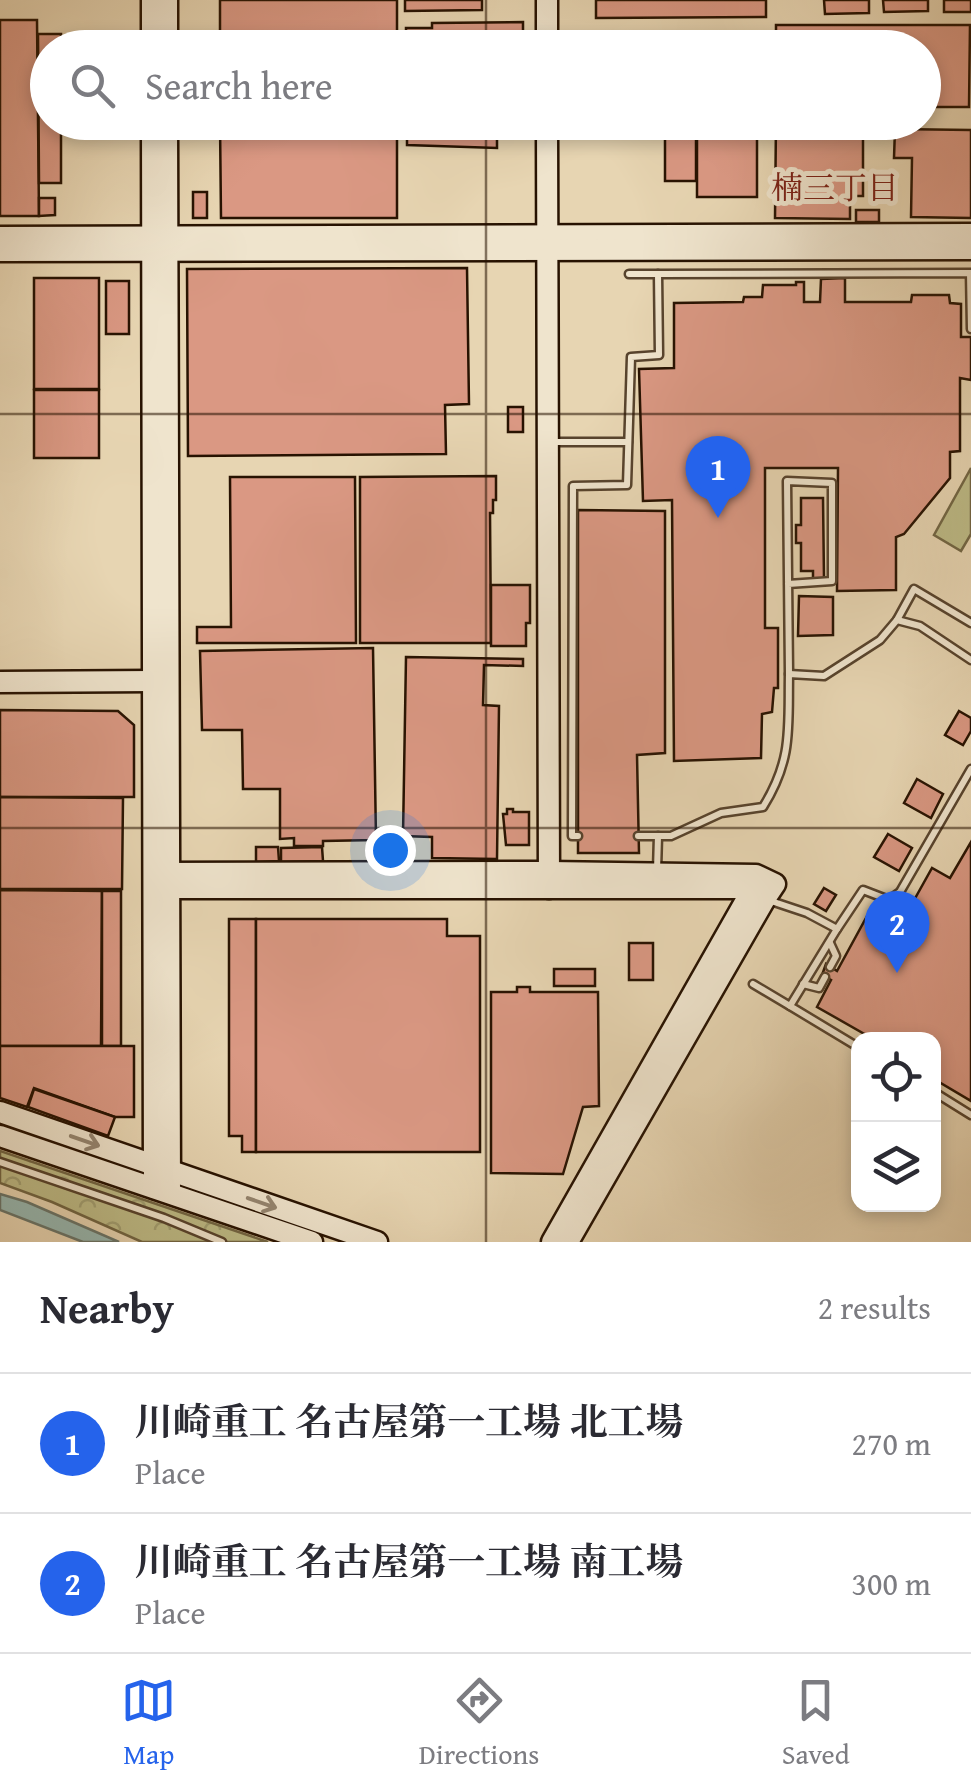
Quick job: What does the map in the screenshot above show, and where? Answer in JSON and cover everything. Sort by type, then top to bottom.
[{"type":"street","points":[[152,0],[152,30]]},
{"type":"street","points":[[167,0],[167,30]]},
{"type":"street","points":[[547,0],[547,30]]},
{"type":"street","points":[[153,140],[160,244],[162,1191]]},
{"type":"street","points":[[162,880],[153,688],[160,244],[166,140]]},
{"type":"street","points":[[548,140],[549,880]]},
{"type":"street","points":[[0,251],[160,244],[971,234]]},
{"type":"street","points":[[0,237],[160,244]]},
{"type":"street","points":[[548,242],[971,249]]},
{"type":"street","points":[[0,682],[153,688]]},
{"type":"street","points":[[0,696],[153,688]]},
{"type":"street","points":[[162,880],[657,881],[758,887]]},
{"type":"street","points":[[657,881],[720,889],[758,887]]},
{"type":"street","points":[[552,1242],[734,922],[758,887]]},
{"type":"street","points":[[568,1242],[758,887]]},
{"type":"street","points":[[720,889],[734,922]]},
{"type":"street","points":[[0,1112],[377,1242]]},
{"type":"street","points":[[0,1136],[312,1242]]},
{"type":"lane","points":[[629,274],[970,273],[971,329]]},
{"type":"lane","points":[[578,836],[572,836],[573,486],[627,486],[632,357],[658,356],[658,274]]},
{"type":"lane","points":[[548,442],[628,442]]},
{"type":"lane","points":[[638,836],[670,836],[721,813],[763,807],[776,786],[788,746],[786,481],[832,483],[832,581],[788,584]]},
{"type":"lane","points":[[788,674],[824,676],[880,640],[897,620],[914,589],[971,622]]},
{"type":"lane","points":[[897,620],[920,626],[971,660]]},
{"type":"lane","points":[[790,1006],[864,890],[890,900],[900,892],[971,769]]},
{"type":"lane","points":[[657,881],[658,836]]},
{"type":"lane","points":[[758,887],[837,929]]},
{"type":"lane","points":[[830,942],[836,956],[830,967]]},
{"type":"lane","points":[[803,984],[819,988],[825,976]]},
{"type":"lane","points":[[753,984],[851,1043]]},
{"type":"lane","points":[[941,1096],[971,1114]]},
{"type":"lane","points":[[0,1162],[222,1242]]},
{"type":"green space","points":[[971,468],[971,534],[961,551],[934,535]]},
{"type":"green space","points":[[0,1151],[268,1242],[142,1242],[0,1183]]},
{"type":"water","points":[[0,1194],[119,1242],[83,1242],[0,1210]]},
{"type":"building","points":[[220,0],[397,0],[397,30],[220,30]]},
{"type":"building","points":[[405,0],[482,0],[482,10],[405,11]]},
{"type":"building","points":[[596,0],[766,0],[766,17],[596,18]]},
{"type":"building","points":[[824,0],[869,0],[869,13],[825,14]]},
{"type":"building","points":[[883,0],[928,0],[928,11],[884,12]]},
{"type":"building","points":[[944,0],[971,0],[971,12],[944,12]]},
{"type":"building","points":[[0,20],[37,20],[37,30],[30,30],[30,140],[38,140],[39,216],[0,216]]},
{"type":"building","points":[[523,22],[523,30],[406,30],[432,28],[432,23]]},
{"type":"building","points":[[776,25],[970,25],[969,107],[941,107],[941,30],[776,30]]},
{"type":"building","points":[[941,130],[971,130],[971,218],[911,217],[912,158],[894,158],[895,140],[941,140]]},
{"type":"building","points":[[39,140],[61,140],[61,183],[39,183]]},
{"type":"building","points":[[220,140],[397,140],[397,218],[221,218]]},
{"type":"building","points":[[407,140],[497,140],[497,148],[407,145]]},
{"type":"building","points":[[665,140],[696,140],[696,181],[665,181]]},
{"type":"building","points":[[697,140],[757,140],[757,197],[697,197]]},
{"type":"building","points":[[776,140],[863,140],[863,196],[850,196],[850,219],[775,218]]},
{"type":"building","points":[[193,192],[207,192],[207,218],[193,218]]},
{"type":"building","points":[[39,198],[55,198],[55,215],[39,216]]},
{"type":"building","points":[[856,210],[879,210],[879,222],[856,222]]},
{"type":"building","points":[[467,268],[469,404],[445,405],[446,454],[188,456],[187,269]]},
{"type":"building","points":[[34,278],[99,278],[99,389],[34,389]]},
{"type":"building","points":[[845,278],[845,302],[911,302],[912,295],[949,295],[950,303],[961,304],[961,337],[971,337],[971,380],[960,378],[960,451],[950,452],[950,478],[904,534],[896,537],[896,590],[837,591],[838,468],[765,468],[765,628],[778,628],[778,688],[774,688],[772,712],[762,714],[761,758],[674,761],[672,500],[643,501],[639,369],[674,368],[674,303],[743,302],[744,297],[762,297],[763,285],[796,282],[804,282],[804,302],[820,302],[821,279]]},
{"type":"building","points":[[106,281],[129,281],[129,334],[106,334]]},
{"type":"building","points":[[34,390],[99,390],[99,458],[34,458]]},
{"type":"building","points":[[508,407],[523,407],[523,432],[508,432]]},
{"type":"building","points":[[496,476],[496,500],[490,513],[491,643],[360,643],[360,477]]},
{"type":"building","points":[[230,477],[355,477],[356,643],[197,643],[197,627],[231,627]]},
{"type":"building","points":[[801,498],[823,498],[824,579],[813,579],[813,571],[801,571],[801,543],[796,543],[796,525],[801,525]]},
{"type":"building","points":[[578,510],[665,511],[665,753],[637,755],[639,853],[578,853]]},
{"type":"building","points":[[491,585],[530,585],[526,646],[491,646]]},
{"type":"building","points":[[799,596],[833,597],[833,635],[798,636]]},
{"type":"building","points":[[373,648],[376,840],[294,846],[294,838],[280,839],[280,789],[243,789],[242,730],[202,730],[200,651]]},
{"type":"building","points":[[406,657],[523,659],[523,666],[484,665],[483,705],[499,706],[497,859],[432,858],[432,837],[403,836]]},
{"type":"building","points":[[0,710],[118,711],[134,725],[134,797],[0,797]]},
{"type":"building","points":[[959,711],[971,718],[971,731],[963,745],[945,735]]},
{"type":"building","points":[[917,779],[943,794],[931,818],[904,803]]},
{"type":"building","points":[[0,797],[123,798],[122,889],[0,889]]},
{"type":"building","points":[[507,809],[529,812],[529,845],[506,845],[503,814],[507,814]]},
{"type":"building","points":[[888,834],[912,848],[899,871],[874,857]]},
{"type":"building","points":[[971,842],[971,1101],[941,1083],[941,1032],[861,1032],[817,1007],[831,980],[822,975],[826,964],[837,971],[872,907],[918,933],[925,922],[908,911],[932,868],[950,878]]},
{"type":"building","points":[[256,847],[278,847],[279,861],[256,862]]},
{"type":"building","points":[[322,847],[323,861],[281,862],[281,848]]},
{"type":"building","points":[[824,888],[836,895],[826,911],[814,904]]},
{"type":"building","points":[[0,890],[102,891],[101,1046],[0,1046]]},
{"type":"building","points":[[102,891],[121,891],[121,1046],[102,1046]]},
{"type":"building","points":[[229,919],[256,919],[256,1152],[242,1152],[242,1136],[229,1136]]},
{"type":"building","points":[[256,919],[447,919],[447,936],[480,936],[480,1152],[256,1152]]},
{"type":"building","points":[[629,943],[653,943],[653,980],[629,980]]},
{"type":"building","points":[[554,969],[595,969],[595,986],[554,986]]},
{"type":"building","points":[[517,987],[530,987],[530,992],[598,992],[599,1106],[583,1107],[563,1174],[491,1173],[491,992],[517,992]]},
{"type":"building","points":[[0,1046],[134,1046],[134,1117],[115,1117],[34,1088],[27,1107],[0,1098]]},
{"type":"building","points":[[34,1089],[115,1117],[108,1136],[28,1107]]},
{"type":"place","name":"川崎重工 名古屋第一工場 北工場","points":[[718,518]]},
{"type":"place","name":"川崎重工 名古屋第一工場 南工場","points":[[897,973]]},
{"type":"district","name":"楠三丁目","points":[[835,188]]}]
